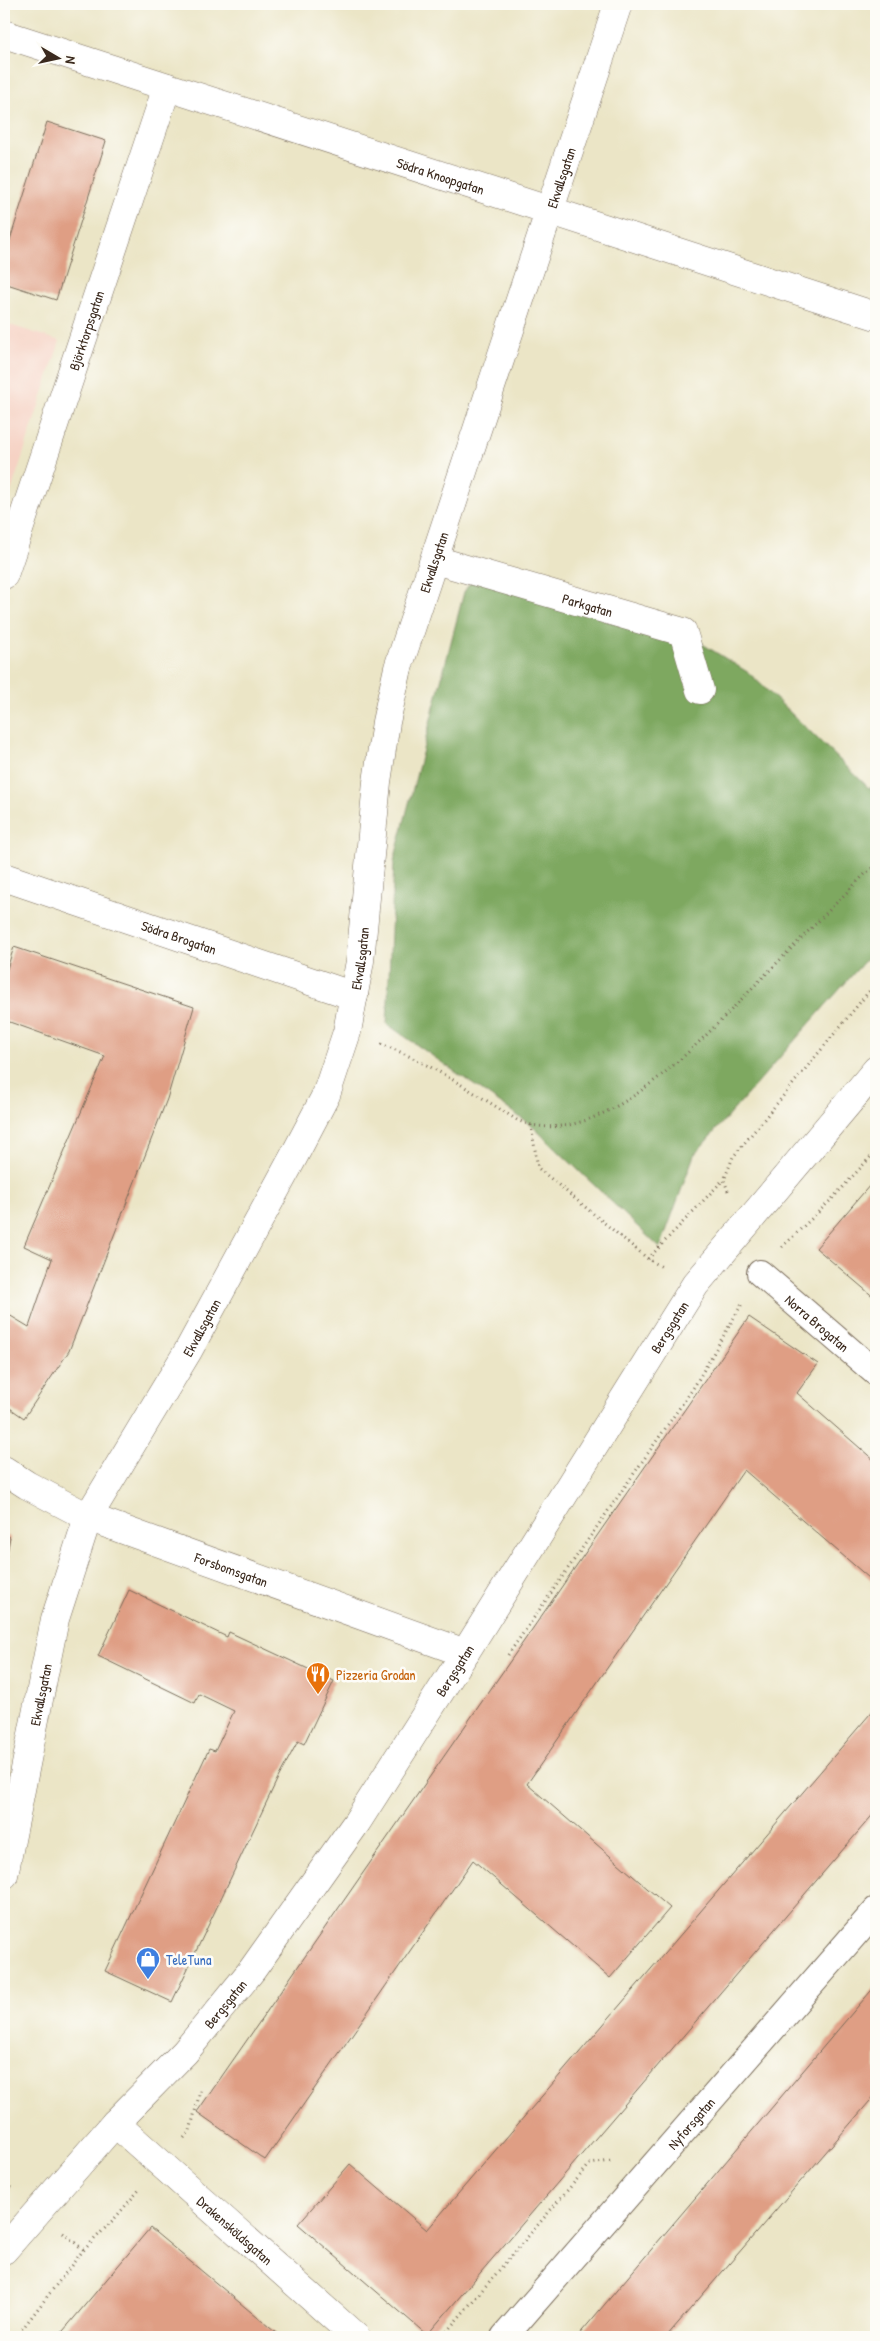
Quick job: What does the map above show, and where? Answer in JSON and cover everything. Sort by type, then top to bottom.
[{"type":"street","name":"Ekvallsgatan","points":[[4,1875],[55,1618],[88,1518],[188,1351],[326,1095],[347,1032],[360,961],[377,782],[386,722],[398,668],[618,4]]},
{"type":"street","name":"Södra Knoopgatan","points":[[4,34],[876,316]]},
{"type":"street","name":"Björktorpsgatan","points":[[4,575],[167,87]]},
{"type":"street","name":"Parkgatan","points":[[435,560],[683,632],[700,690]]},
{"type":"street","name":"Södra Brogatan","points":[[4,877],[354,996]]},
{"type":"street","name":"Bergsgatan","points":[[4,2250],[115,2123],[185,2052],[252,1970],[357,1822],[466,1653],[695,1285],[876,1070]]},
{"type":"street","name":"Norra Brogatan","points":[[760,1273],[876,1373]]},
{"type":"street","name":"Forsbomsgatan","points":[[4,1470],[27,1485],[88,1518],[466,1653]]},
{"type":"street","name":"Nyforsgatan","points":[[504,2337],[876,1910]]},
{"type":"street","name":"Drakensköldsgatan","points":[[115,2123],[356,2337]]},
{"type":"path","points":[[347,1032],[409,1055],[531,1126],[545,1128],[590,1118],[612,1109],[634,1096],[673,1067],[867,872],[876,866]]},
{"type":"path","points":[[531,1126],[538,1168],[648,1259],[724,1180],[733,1157],[876,983]]},
{"type":"path","points":[[724,1180],[732,1199]]},
{"type":"path","points":[[438,2337],[448,2330],[590,2164],[664,2153]]},
{"type":"shaded area","points":[[4,323],[60,341],[4,513]]},
{"type":"green space","points":[[477,572],[683,632],[749,673],[869,788],[876,786],[876,948],[694,1155],[660,1248],[531,1125],[387,1024],[394,861],[464,592]]},
{"type":"building","points":[[47,122],[106,141],[56,300],[4,283],[4,259]]},
{"type":"building","points":[[14,947],[194,1007],[167,1099],[69,1351],[24,1418],[4,1404],[4,1312],[29,1327],[52,1259],[24,1246],[105,1056],[4,1020],[4,978]]},
{"type":"building","points":[[876,1178],[876,1299],[816,1248]]},
{"type":"building","points":[[749,1317],[818,1364],[797,1393],[876,1462],[876,1584],[744,1470],[527,1784],[670,1908],[610,1978],[473,1860],[265,2160],[197,2112]]},
{"type":"building","points":[[4,1535],[10,1537],[5,1565],[4,1565]]},
{"type":"building","points":[[129,1590],[227,1637],[229,1632],[334,1681],[304,1744],[298,1741],[277,1780],[172,2002],[105,1971],[209,1749],[215,1751],[234,1711],[199,1694],[195,1703],[98,1656]]},
{"type":"building","points":[[876,1707],[876,1811],[427,2335],[298,2224],[350,2164],[427,2230]]},
{"type":"building","points":[[876,1985],[876,2094],[666,2337],[577,2337]]},
{"type":"building","points":[[150,2228],[281,2337],[58,2337]]},
{"type":"place","name":"Pizzeria Grodan","points":[[318,1695]]},
{"type":"place","name":"TeleTuna","points":[[148,1980]]}]
